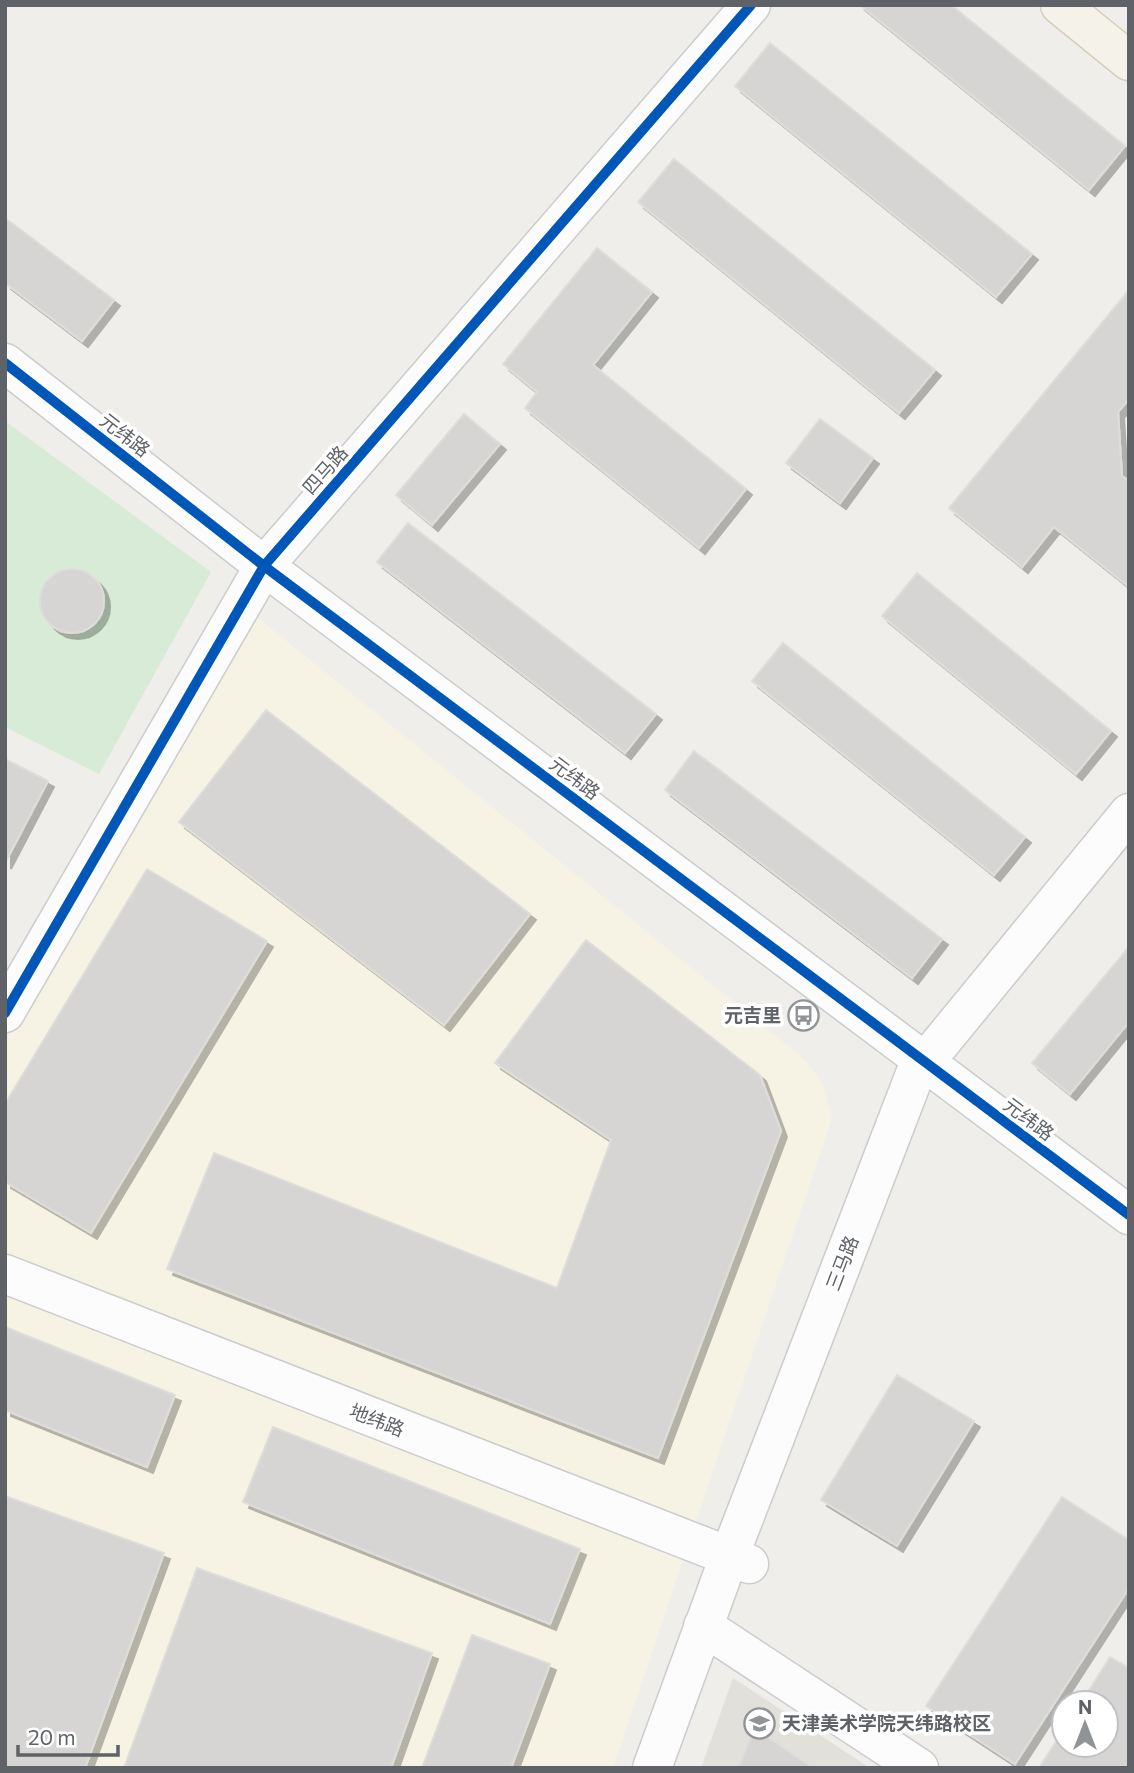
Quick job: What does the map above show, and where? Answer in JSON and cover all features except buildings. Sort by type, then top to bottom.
[{"type":"main road","points":[[1060,5],[1129,61]]},
{"type":"street","name":"四马路","points":[[5,1013],[259,574],[751,5]]},
{"type":"street","name":"元纬路","points":[[5,363],[259,574]]},
{"type":"street","name":"元纬路","points":[[5,392],[259,574],[1129,1215]]},
{"type":"street","name":"三马路","points":[[652,1768],[712,1632],[932,1072],[954,1024],[1129,813]]},
{"type":"street","name":"三马路","points":[[932,1072],[1129,840]]},
{"type":"street","name":"元纬路","points":[[932,1072],[967,1113],[1129,1234]]},
{"type":"street","name":"地纬路","points":[[5,1275],[739,1561]]},
{"type":"street","name":"三马路","points":[[675,1768],[712,1632]]},
{"type":"street","points":[[712,1632],[919,1768]]},
{"type":"shaded area","points":[[253,614],[803,1058],[822,1082],[832,1118],[613,1768],[5,1768],[5,1044]]},
{"type":"shaded area","name":"天津美术学院天纬路校区","points":[[733,1678],[870,1768],[701,1768]]},
{"type":"green space","points":[[5,421],[211,572],[99,774],[5,727]]},
{"type":"cycle path","points":[[5,1013],[264,566],[751,5]]},
{"type":"cycle path","points":[[5,363],[264,566],[1129,1215]]},
{"type":"place","name":"元吉里","points":[[804,1015]]},
{"type":"place","name":"天津美术学院天纬路校区","points":[[759,1723]]}]
